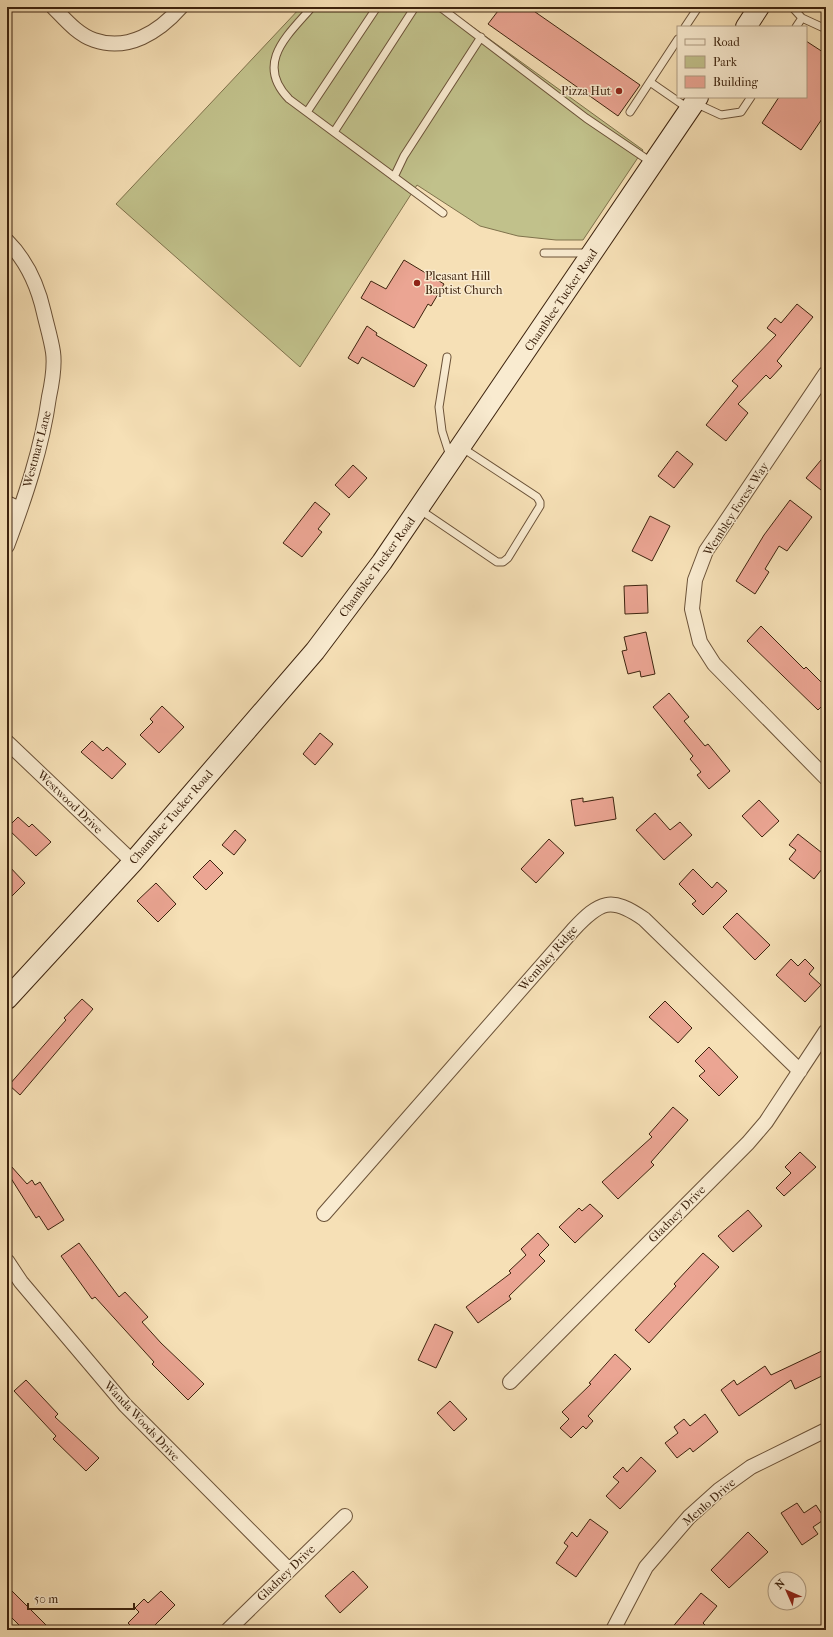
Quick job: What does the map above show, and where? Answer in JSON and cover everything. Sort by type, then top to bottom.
[{"type":"main road","points":[[747,26],[759,7]]},
{"type":"main road","name":"Chamblee Tucker Road","points":[[7,999],[133,862],[315,651],[382,562],[419,509],[694,103]]},
{"type":"street","points":[[53,7],[73,28],[93,40],[112,44],[129,43],[146,36],[171,18],[181,7]]},
{"type":"street","name":"Westmart Lane","points":[[7,241],[18,253],[30,272],[41,299],[53,352],[52,380],[45,427],[7,546]]},
{"type":"street","name":"Wembley Forest Way","points":[[826,373],[706,551],[695,580],[692,609],[700,642],[714,664],[826,778]]},
{"type":"street","points":[[7,503],[20,509]]},
{"type":"street","name":"Westwood Drive","points":[[7,742],[133,862]]},
{"type":"street","name":"Wembley Ridge","points":[[324,1214],[585,916],[589,912],[611,904],[627,907],[644,919],[800,1071]]},
{"type":"street","name":"Gladney Drive","points":[[510,1382],[748,1143],[766,1122],[826,1031]]},
{"type":"street","name":"Wanda Woods Drive","points":[[7,1261],[21,1282],[125,1405],[289,1570]]},
{"type":"street","name":"Menlo Drive","points":[[613,1630],[646,1568],[689,1517],[719,1490],[751,1467],[826,1430]]},
{"type":"street","name":"Gladney Drive","points":[[228,1630],[345,1516]]},
{"type":"lane","points":[[312,7],[283,40],[276,54],[273,67],[275,78],[280,90],[307,112],[443,213]]},
{"type":"lane","points":[[307,112],[377,7]]},
{"type":"lane","points":[[334,132],[416,7]]},
{"type":"lane","points":[[440,7],[586,118],[653,163]]},
{"type":"lane","points":[[792,7],[802,18],[826,29]]},
{"type":"lane","points":[[687,26],[697,9]]},
{"type":"lane","points":[[797,26],[802,18]]},
{"type":"lane","points":[[394,177],[404,156],[481,37]]},
{"type":"lane","points":[[630,112],[677,41]]},
{"type":"lane","points":[[650,82],[677,95]]},
{"type":"lane","points":[[684,98],[721,115],[741,112],[750,98]]},
{"type":"lane","points":[[544,252],[592,254]]},
{"type":"lane","points":[[419,509],[497,562],[503,562],[508,558],[540,506],[540,502],[537,497],[456,453],[442,431],[439,407],[447,357]]},
{"type":"green space","points":[[301,7],[445,7],[643,150],[583,240],[556,240],[518,236],[480,226],[417,185],[300,367],[116,204]]},
{"type":"building","points":[[501,7],[528,7],[640,85],[618,116],[488,24]]},
{"type":"building","points":[[807,42],[826,54],[826,113],[801,150],[762,123],[778,98],[807,98]]},
{"type":"building","points":[[404,260],[444,284],[431,306],[428,304],[414,328],[361,298],[371,281],[386,289]]},
{"type":"building","points":[[797,304],[813,317],[777,361],[782,366],[770,379],[766,375],[738,404],[748,413],[726,441],[706,425],[738,386],[732,381],[776,335],[767,328],[775,318],[781,323]]},
{"type":"building","points":[[367,326],[377,333],[376,335],[427,365],[414,387],[362,357],[358,364],[348,358]]},
{"type":"building","points":[[677,451],[693,464],[674,488],[658,476]]},
{"type":"building","points":[[826,454],[826,494],[806,478]]},
{"type":"building","points":[[353,465],[367,478],[349,498],[335,485]]},
{"type":"building","points":[[790,500],[812,517],[787,551],[779,546],[765,569],[769,572],[755,594],[736,581],[764,535]]},
{"type":"building","points":[[315,502],[330,514],[318,529],[322,532],[302,557],[283,543]]},
{"type":"building","points":[[650,516],[670,526],[652,561],[632,551]]},
{"type":"building","points":[[647,585],[648,613],[625,614],[624,586]]},
{"type":"building","points":[[761,626],[804,669],[806,667],[826,687],[826,702],[818,710],[747,641]]},
{"type":"building","points":[[646,632],[655,674],[641,677],[640,671],[628,674],[622,651],[627,650],[624,637]]},
{"type":"building","points":[[669,693],[689,717],[684,721],[705,746],[708,744],[730,771],[709,789],[697,775],[701,772],[690,759],[693,756],[653,707]]},
{"type":"building","points":[[162,706],[184,727],[159,753],[140,735],[153,722],[150,719]]},
{"type":"building","points":[[320,733],[333,744],[315,765],[303,754]]},
{"type":"building","points":[[92,741],[103,751],[107,747],[126,764],[112,779],[81,752]]},
{"type":"building","points":[[613,797],[616,819],[575,826],[571,800],[583,798],[583,802]]},
{"type":"building","points":[[759,800],[779,821],[762,837],[742,816]]},
{"type":"building","points":[[655,813],[670,830],[680,822],[692,835],[664,860],[636,830]]},
{"type":"building","points":[[18,817],[29,827],[32,824],[51,842],[36,856],[7,828]]},
{"type":"building","points":[[235,830],[246,840],[234,855],[222,845]]},
{"type":"building","points":[[798,834],[826,856],[826,864],[814,879],[789,859],[796,850],[789,845]]},
{"type":"building","points":[[549,839],[564,853],[536,883],[521,869]]},
{"type":"building","points":[[210,860],[223,873],[206,890],[193,877]]},
{"type":"building","points":[[7,864],[25,883],[7,901]]},
{"type":"building","points":[[693,869],[712,888],[717,882],[727,891],[703,915],[692,904],[696,901],[679,884]]},
{"type":"building","points":[[156,883],[176,904],[158,922],[137,901]]},
{"type":"building","points":[[737,913],[770,945],[755,960],[723,927]]},
{"type":"building","points":[[791,959],[798,966],[805,959],[814,968],[809,974],[821,985],[805,1002],[776,975]]},
{"type":"building","points":[[82,999],[93,1009],[20,1095],[9,1085],[66,1020],[64,1018]]},
{"type":"building","points":[[665,1001],[692,1028],[678,1043],[649,1017]]},
{"type":"building","points":[[709,1047],[738,1077],[719,1096],[699,1076],[705,1071],[695,1061]]},
{"type":"building","points":[[673,1107],[688,1120],[651,1162],[654,1165],[618,1199],[602,1182],[652,1137],[649,1134]]},
{"type":"building","points":[[800,1152],[816,1167],[784,1196],[776,1188],[791,1173],[785,1167]]},
{"type":"building","points":[[11,1166],[27,1184],[32,1180],[35,1185],[40,1182],[64,1220],[48,1230],[39,1216],[36,1218],[7,1172],[7,1168]]},
{"type":"building","points":[[590,1204],[603,1216],[575,1243],[559,1227],[579,1208],[582,1211]]},
{"type":"building","points":[[748,1210],[762,1226],[733,1252],[718,1236]]},
{"type":"building","points":[[538,1233],[549,1245],[539,1255],[545,1261],[509,1296],[511,1299],[478,1323],[466,1307],[511,1273],[509,1271],[526,1255],[521,1249]]},
{"type":"building","points":[[79,1243],[119,1297],[125,1292],[148,1317],[142,1322],[161,1343],[204,1384],[188,1400],[152,1364],[154,1362],[95,1297],[92,1299],[61,1256]]},
{"type":"building","points":[[703,1253],[719,1267],[649,1343],[635,1330],[676,1286],[674,1284]]},
{"type":"building","points":[[435,1324],[453,1332],[436,1368],[418,1360]]},
{"type":"building","points":[[826,1349],[826,1374],[795,1389],[791,1380],[739,1416],[721,1390],[734,1380],[737,1385],[765,1366],[771,1375]]},
{"type":"building","points":[[615,1354],[631,1369],[588,1416],[593,1421],[586,1429],[583,1426],[571,1438],[560,1428],[569,1419],[562,1412],[591,1384],[589,1383]]},
{"type":"building","points":[[26,1380],[58,1414],[55,1417],[99,1458],[86,1471],[53,1439],[56,1436],[14,1391]]},
{"type":"building","points":[[450,1401],[467,1419],[454,1431],[437,1413]]},
{"type":"building","points":[[705,1414],[718,1432],[693,1452],[690,1448],[677,1458],[665,1443],[678,1433],[674,1427],[684,1419],[690,1426]]},
{"type":"building","points":[[641,1457],[656,1471],[620,1509],[606,1496],[619,1482],[613,1477],[623,1467],[627,1472]]},
{"type":"building","points":[[797,1503],[804,1513],[816,1505],[825,1519],[813,1527],[818,1534],[802,1545],[781,1513]]},
{"type":"building","points":[[590,1519],[608,1532],[576,1577],[556,1563],[568,1546],[564,1543],[572,1532],[577,1537]]},
{"type":"building","points":[[748,1532],[768,1552],[729,1588],[711,1570]]},
{"type":"building","points":[[353,1571],[368,1587],[340,1613],[325,1596]]},
{"type":"building","points":[[7,1586],[51,1630],[24,1630],[7,1613]]},
{"type":"building","points":[[161,1591],[175,1605],[150,1630],[135,1630],[128,1623],[139,1612],[135,1608],[144,1599],[148,1603]]},
{"type":"building","points":[[701,1593],[717,1606],[703,1623],[710,1630],[670,1630]]},
{"type":"place","name":"Pizza Hut","points":[[619,91]]},
{"type":"place","name":"Pleasant Hill Baptist Church","points":[[417,283]]}]
